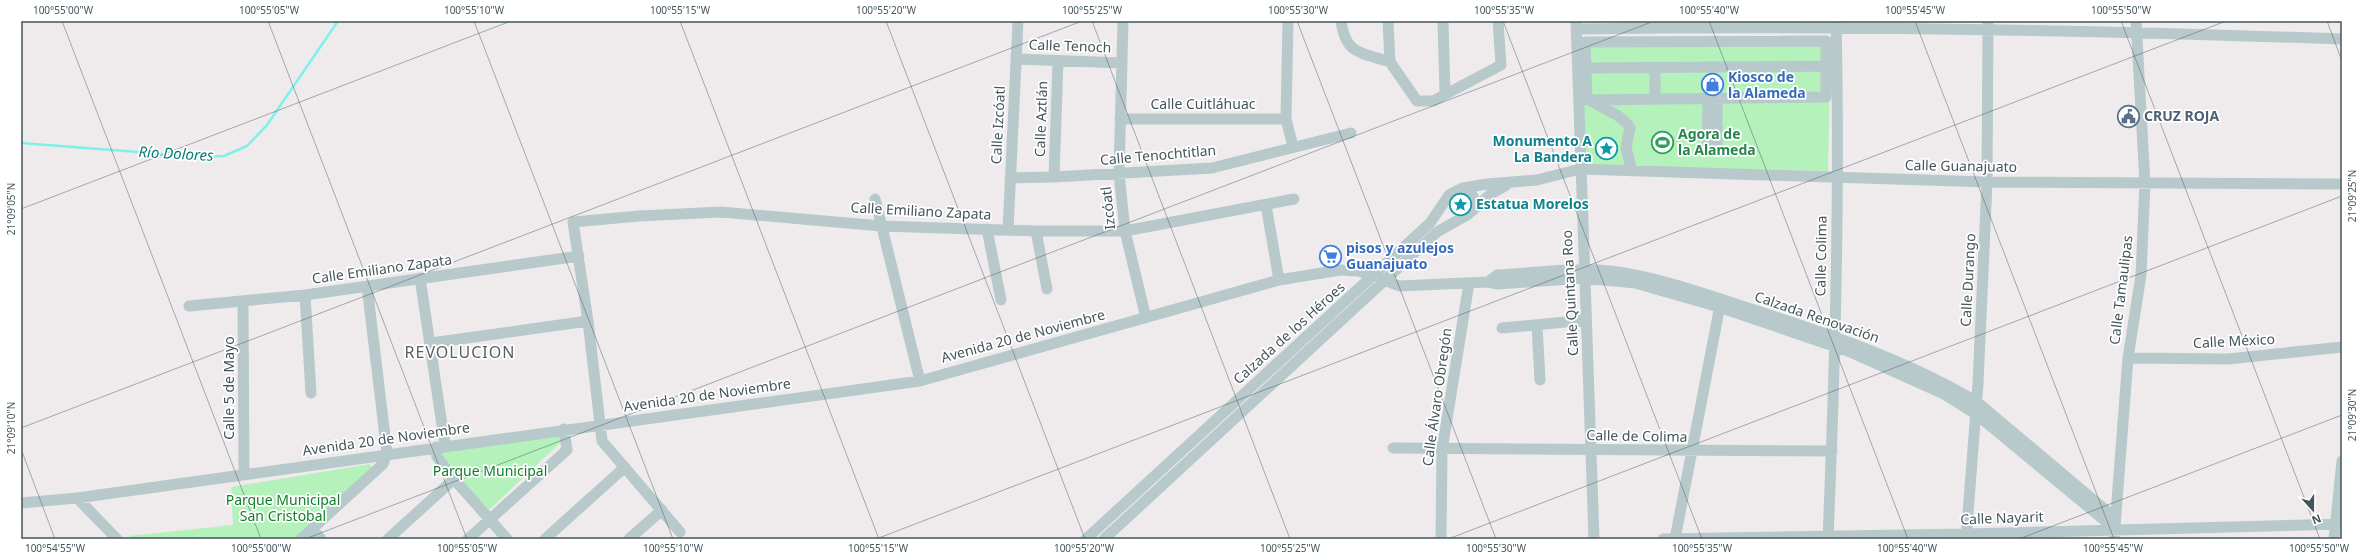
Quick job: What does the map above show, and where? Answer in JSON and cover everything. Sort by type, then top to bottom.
[{"type":"street","name":"Calle Izcóatl","points":[[1008,230],[1018,21]]},
{"type":"street","name":"Izcóatl","points":[[1123,21],[1119,173],[1125,231],[1146,318]]},
{"type":"street","points":[[1288,21],[1286,119],[1293,147]]},
{"type":"street","points":[[1341,21],[1343,36],[1352,50],[1390,62]]},
{"type":"street","points":[[1388,21],[1390,62],[1417,101],[1433,101],[1445,93],[1501,65],[1498,21]]},
{"type":"street","points":[[1443,21],[1445,93]]},
{"type":"street","points":[[1577,25],[1836,24],[2136,26],[2342,39]]},
{"type":"street","name":"Calle Colima","points":[[1828,538],[1832,451],[1838,178],[1831,66],[1836,24]]},
{"type":"street","name":"Calle Quintana Roo","points":[[1577,25],[1580,169],[1594,539]]},
{"type":"street","name":"Calle Durango","points":[[1966,536],[1977,402],[1987,182],[1988,25]]},
{"type":"street","name":"Calle Tamaulipas","points":[[2115,529],[2128,358],[2141,275],[2146,184],[2136,26]]},
{"type":"street","points":[[1590,100],[1712,100],[1826,97],[1831,66],[1826,41],[1585,42],[1587,100],[1590,100],[1602,109],[1613,112],[1626,122],[1630,128],[1626,148],[1632,171]]},
{"type":"street","name":"Calle Tenoch","points":[[1017,59],[1122,63]]},
{"type":"street","name":"Calle Aztlán","points":[[1054,177],[1058,61]]},
{"type":"street","points":[[1586,68],[1831,66]]},
{"type":"street","points":[[1654,67],[1655,100]]},
{"type":"street","points":[[1613,112],[1628,100]]},
{"type":"street","name":"Calle Cuitláhuac","points":[[1120,119],[1286,119]]},
{"type":"street","name":"Calle Tenochtitlan","points":[[1010,178],[1212,168],[1351,133]]},
{"type":"street","name":"Calle Guanajuato","points":[[1510,183],[1538,180],[1580,169],[1987,182],[2342,184]]},
{"type":"street","name":"Calzada de los Héroes","points":[[1086,539],[1374,276],[1430,223],[1446,199],[1455,190],[1487,184],[1510,183]]},
{"type":"street","name":"Calzada de los Héroes","points":[[1104,539],[1437,232],[1467,215],[1491,194],[1510,183]]},
{"type":"street","points":[[1463,188],[1471,193],[1475,201],[1473,210]]},
{"type":"street","points":[[875,199],[920,380]]},
{"type":"street","name":"Calle Emiliano Zapata","points":[[190,306],[305,295],[579,256],[573,222],[640,216],[721,212],[881,226],[987,230],[1125,231],[1294,199]]},
{"type":"street","points":[[1446,199],[1446,207],[1452,215],[1460,218]]},
{"type":"street","points":[[1266,205],[1279,280]]},
{"type":"street","points":[[987,230],[1001,300]]},
{"type":"street","points":[[1036,231],[1047,289]]},
{"type":"street","points":[[579,256],[602,442],[680,532]]},
{"type":"street","name":"Avenida 20 de Noviembre","points":[[21,503],[77,498],[244,475],[387,453],[920,380],[1279,280],[1340,270],[1358,271],[1385,281]]},
{"type":"street","name":"Calzada Renovación","points":[[1385,281],[1399,286],[1488,282],[1497,275],[1636,275],[1889,359],[1959,391],[1977,402],[2115,529]]},
{"type":"street","points":[[420,278],[431,343],[440,446],[437,457],[454,479],[507,539]]},
{"type":"street","name":"Calle Álvaro Obregón","points":[[1441,539],[1442,450],[1469,283]]},
{"type":"street","points":[[302,539],[383,464],[387,453],[367,286]]},
{"type":"street","points":[[305,295],[311,393]]},
{"type":"street","name":"Calle 5 de Mayo","points":[[243,301],[244,475]]},
{"type":"street","points":[[1675,539],[1720,303]]},
{"type":"street","points":[[1502,328],[1586,320]]},
{"type":"street","points":[[431,343],[588,321]]},
{"type":"street","points":[[1537,325],[1540,380]]},
{"type":"street","name":"Calzada Renovación","points":[[1835,341],[1944,394],[1976,414],[2115,529]]},
{"type":"street","name":"Calle México","points":[[2128,358],[2228,359],[2342,347]]},
{"type":"street","points":[[468,539],[567,450],[564,429]]},
{"type":"street","name":"Calle de Colima","points":[[1393,448],[1442,450],[1691,452],[1832,451]]},
{"type":"street","points":[[2334,539],[2339,524],[2342,461]]},
{"type":"street","points":[[545,539],[625,467]]},
{"type":"street","points":[[388,539],[454,479]]},
{"type":"street","points":[[77,498],[117,539]]},
{"type":"street","points":[[629,539],[662,510]]},
{"type":"street","name":"Calle Nayarit","points":[[1663,539],[1966,536],[2115,529],[2339,524]]},
{"type":"street","points":[[312,529],[321,539]]},
{"type":"green space","points":[[1582,37],[1831,37],[1828,171],[1585,166]]},
{"type":"green space","name":"Parque Municipal","points":[[560,433],[561,442],[489,510],[443,461],[440,451]]},
{"type":"green space","name":"Parque Municipal San Cristobal","points":[[370,464],[372,468],[294,539],[132,539],[129,536],[233,525],[231,487]]},
{"type":"water","points":[[1460,196],[1466,198],[1468,204],[1466,210],[1460,212],[1454,210],[1452,204],[1454,198]]},
{"type":"waterway","name":"Río Dolores","points":[[21,143],[203,157],[224,156],[247,146],[267,125],[338,21]]},
{"type":"place","name":"Kiosco de la Alameda","points":[[1712,85]]},
{"type":"place","name":"CRUZ ROJA","points":[[2129,116]]},
{"type":"place","name":"Agora de la Alameda","points":[[1662,142]]},
{"type":"place","name":"Monumento A La Bandera","points":[[1607,149]]},
{"type":"place","name":"Estatua Morelos","points":[[1460,204]]},
{"type":"place","name":"pisos y azulejos Guanajuato","points":[[1331,256]]},
{"type":"district","name":"REVOLUCION","points":[[460,352]]}]
